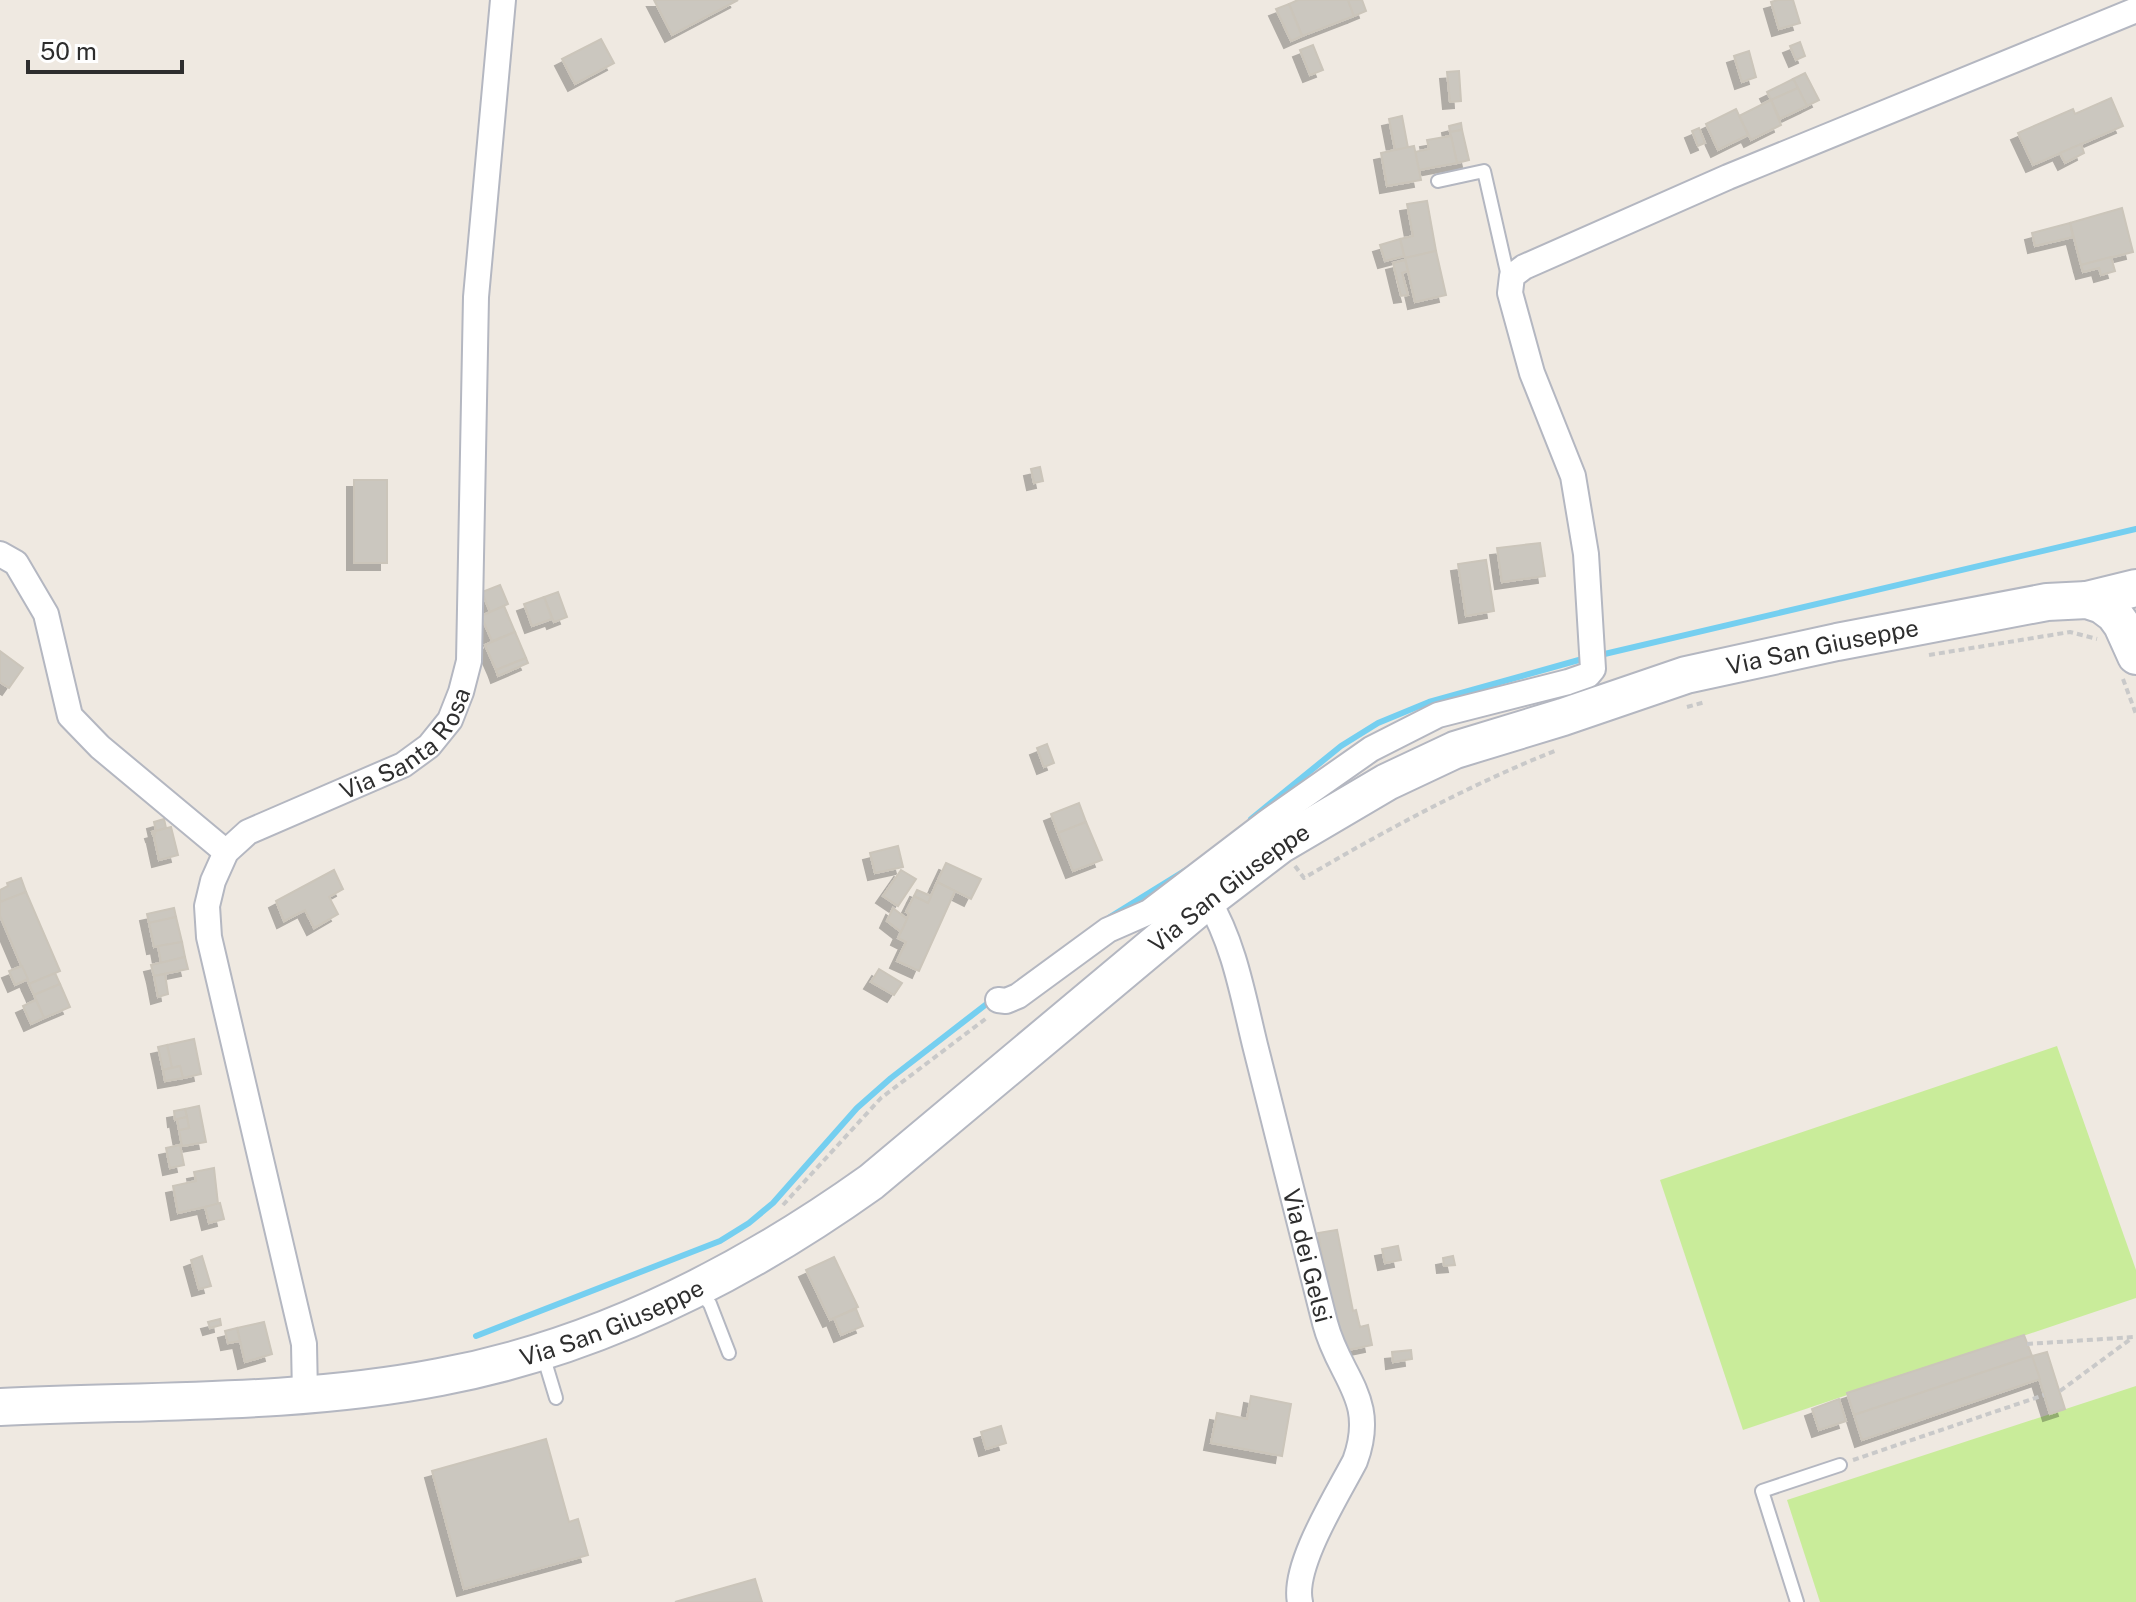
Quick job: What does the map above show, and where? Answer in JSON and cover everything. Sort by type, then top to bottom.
[{"type":"street","name":"Via Santa Rosa","points":[[226,852],[248,832],[403,765],[429,746],[450,720],[461,692],[469,661],[476,297],[503,0]]},
{"type":"street","points":[[995,1007],[1018,996],[1108,930],[1149,912],[1267,822],[1371,749],[1438,715],[1588,675],[1593,656],[1586,554],[1573,476],[1532,373],[1509,284],[1512,276],[1524,267],[1728,177],[2136,10]]},
{"type":"street","points":[[0,554],[16,563],[46,614],[70,716],[100,747],[226,852],[213,881],[207,906],[209,937],[304,1344],[305,1395]]},
{"type":"street","name":"Via San Giuseppe","points":[[0,1407],[305,1395],[441,1377],[542,1351],[633,1318],[697,1289],[774,1247],[871,1182],[1123,974],[1212,907],[1280,845],[1393,793],[1455,750],[1566,732],[1701,672],[2047,602],[2087,600],[2136,588]]},
{"type":"street","points":[[2087,600],[2102,605],[2122,625],[2121,658]]},
{"type":"street","points":[[1371,749],[1393,793]]},
{"type":"street","name":"Via dei Gelsi","points":[[1212,907],[1230,950],[1291,1182],[1325,1327],[1334,1352],[1354,1385],[1363,1422],[1355,1461],[1299,1577],[1300,1602]]},
{"type":"lane","points":[[1438,181],[1484,171],[1509,284]]},
{"type":"lane","points":[[697,1289],[710,1304],[729,1353]]},
{"type":"lane","points":[[542,1351],[556,1398]]},
{"type":"lane","points":[[1797,1602],[1762,1491],[1840,1465]]},
{"type":"path","points":[[1924,656],[2070,632],[2089,635],[2121,658],[2136,714]]},
{"type":"path","points":[[1680,708],[1708,701]]},
{"type":"path","points":[[1297,869],[1304,878],[1566,732]]},
{"type":"path","points":[[782,1206],[881,1098],[995,1007]]},
{"type":"path","points":[[2027,1344],[2135,1336]]},
{"type":"path","points":[[2060,1391],[2135,1336]]},
{"type":"path","points":[[1840,1465],[2044,1395]]},
{"type":"green space","points":[[2057,1046],[2136,1270],[2136,1298],[1743,1430],[1660,1180]]},
{"type":"green space","points":[[2136,1386],[2136,1602],[1820,1602],[1787,1500]]},
{"type":"building","points":[[654,0],[738,0],[672,35]]},
{"type":"building","points":[[1298,0],[1348,0],[1354,16],[1302,36],[1289,4]]},
{"type":"building","points":[[1348,0],[1362,0],[1366,11],[1354,16]]},
{"type":"building","points":[[1793,0],[1800,23],[1779,29],[1771,2]]},
{"type":"building","points":[[1289,4],[1302,36],[1291,41],[1276,9]]},
{"type":"building","points":[[601,39],[614,63],[575,84],[562,59]]},
{"type":"building","points":[[1800,42],[1805,56],[1796,60],[1790,46]]},
{"type":"building","points":[[1313,45],[1323,70],[1310,75],[1300,50]]},
{"type":"building","points":[[1749,51],[1756,77],[1742,82],[1734,56]]},
{"type":"building","points":[[1459,71],[1461,101],[1450,102],[1447,72]]},
{"type":"building","points":[[1805,73],[1819,100],[1807,106],[1793,79]]},
{"type":"building","points":[[1793,79],[1798,88],[1771,100],[1767,92]]},
{"type":"building","points":[[1798,88],[1807,106],[1780,119],[1771,100]]},
{"type":"building","points":[[2111,98],[2123,126],[2033,165],[2018,133],[2073,109],[2075,114]]},
{"type":"building","points":[[1771,100],[1781,125],[1751,140],[1739,116]]},
{"type":"building","points":[[1736,109],[1748,135],[1718,150],[1706,124]]},
{"type":"building","points":[[1402,116],[1408,148],[1395,150],[1389,119]]},
{"type":"building","points":[[1461,123],[1462,130],[1450,132],[1449,126]]},
{"type":"building","points":[[1699,128],[1705,143],[1698,146],[1692,131]]},
{"type":"building","points":[[1462,130],[1469,160],[1457,163],[1450,132]]},
{"type":"building","points":[[1451,136],[1457,163],[1419,170],[1415,152],[1429,149],[1427,140]]},
{"type":"building","points":[[2081,144],[2084,153],[2065,163],[2060,153]]},
{"type":"building","points":[[1414,146],[1421,180],[1387,186],[1381,153]]},
{"type":"building","points":[[1427,201],[1436,251],[1405,258],[1400,239],[1413,236],[1407,204]]},
{"type":"building","points":[[2122,208],[2133,252],[2081,265],[2070,223]]},
{"type":"building","points":[[2070,223],[2073,237],[2035,246],[2032,233]]},
{"type":"building","points":[[1400,239],[1404,256],[1385,261],[1380,245]]},
{"type":"building","points":[[1436,251],[1446,295],[1415,302],[1405,258]]},
{"type":"building","points":[[2111,257],[2115,271],[2101,275],[2099,268],[2083,272],[2081,265]]},
{"type":"building","points":[[1405,260],[1408,271],[1402,273],[1408,295],[1401,296],[1393,263]]},
{"type":"building","points":[[1040,467],[1043,481],[1034,483],[1031,469]]},
{"type":"building","points":[[354,480],[387,480],[387,563],[354,563]]},
{"type":"building","points":[[1540,543],[1545,576],[1502,582],[1497,548]]},
{"type":"building","points":[[1486,560],[1494,611],[1466,616],[1458,564]]},
{"type":"building","points":[[500,585],[508,604],[490,612],[482,592]]},
{"type":"building","points":[[558,592],[567,617],[554,622],[544,597]]},
{"type":"building","points":[[544,597],[552,619],[532,626],[524,604]]},
{"type":"building","points":[[504,606],[515,632],[492,641],[481,616]]},
{"type":"building","points":[[515,632],[526,658],[496,670],[485,645]]},
{"type":"building","points":[[0,651],[23,668],[9,688],[0,682]]},
{"type":"building","points":[[526,658],[528,663],[498,676],[496,670]]},
{"type":"building","points":[[1047,744],[1054,763],[1044,767],[1037,748]]},
{"type":"building","points":[[1079,803],[1086,822],[1058,833],[1051,814]]},
{"type":"building","points":[[164,819],[166,828],[156,831],[154,822]]},
{"type":"building","points":[[1086,822],[1102,860],[1073,871],[1058,833]]},
{"type":"building","points":[[171,827],[178,855],[159,860],[155,834],[152,832]]},
{"type":"building","points":[[898,846],[903,867],[875,873],[870,853]]},
{"type":"building","points":[[946,863],[981,879],[971,899],[937,882]]},
{"type":"building","points":[[334,870],[343,889],[329,897],[338,914],[314,928],[305,910],[284,921],[276,901]]},
{"type":"building","points":[[901,870],[916,879],[898,906],[883,896]]},
{"type":"building","points":[[21,878],[26,892],[0,902],[0,890],[8,886],[7,883]]},
{"type":"building","points":[[937,882],[955,891],[919,971],[897,961],[906,942],[898,938],[914,896],[928,903]]},
{"type":"building","points":[[917,890],[931,896],[928,903],[914,896]]},
{"type":"building","points":[[26,892],[60,971],[29,984],[0,916],[0,902]]},
{"type":"building","points":[[174,908],[176,917],[149,923],[147,914]]},
{"type":"building","points":[[893,908],[907,919],[901,932],[887,921]]},
{"type":"building","points":[[176,917],[182,942],[154,947],[149,923]]},
{"type":"building","points":[[182,942],[185,957],[161,963],[158,946]]},
{"type":"building","points":[[185,957],[188,969],[154,976],[151,965]]},
{"type":"building","points":[[22,966],[28,979],[15,985],[9,971]]},
{"type":"building","points":[[879,969],[902,983],[894,995],[871,982]]},
{"type":"building","points":[[55,973],[60,984],[34,995],[29,984]]},
{"type":"building","points":[[165,974],[168,994],[158,997],[154,976]]},
{"type":"building","points":[[60,984],[70,1007],[44,1018],[34,995]]},
{"type":"building","points":[[36,1000],[44,1018],[31,1024],[23,1006]]},
{"type":"building","points":[[194,1039],[201,1074],[183,1078],[180,1066],[172,1068],[167,1045]]},
{"type":"building","points":[[167,1045],[172,1068],[163,1070],[158,1047]]},
{"type":"building","points":[[180,1066],[183,1078],[165,1081],[163,1070]]},
{"type":"building","points":[[199,1106],[206,1142],[182,1146],[179,1130],[189,1128],[185,1109]]},
{"type":"building","points":[[185,1109],[187,1117],[175,1120],[174,1111]]},
{"type":"building","points":[[187,1117],[189,1128],[179,1130],[177,1119]]},
{"type":"building","points":[[180,1145],[184,1165],[170,1168],[166,1148]]},
{"type":"building","points":[[214,1168],[218,1204],[178,1213],[173,1186],[196,1181],[194,1172]]},
{"type":"building","points":[[220,1203],[224,1219],[209,1223],[205,1207]]},
{"type":"building","points":[[1337,1230],[1353,1311],[1356,1310],[1360,1327],[1368,1325],[1372,1345],[1343,1351],[1318,1233]]},
{"type":"building","points":[[1398,1246],[1401,1260],[1385,1263],[1382,1249]]},
{"type":"building","points":[[202,1256],[211,1286],[199,1289],[191,1260]]},
{"type":"building","points":[[1453,1256],[1455,1265],[1444,1266],[1443,1258]]},
{"type":"building","points":[[834,1257],[858,1307],[830,1320],[806,1270]]},
{"type":"building","points":[[856,1309],[863,1326],[841,1335],[834,1318]]},
{"type":"building","points":[[220,1319],[221,1325],[210,1328],[208,1322]]},
{"type":"building","points":[[264,1322],[272,1354],[245,1362],[237,1328]]},
{"type":"building","points":[[237,1328],[240,1341],[228,1343],[225,1331]]},
{"type":"building","points":[[2024,1335],[2032,1356],[1854,1415],[1847,1393]]},
{"type":"building","points":[[1411,1350],[1412,1359],[1393,1362],[1392,1352]]},
{"type":"building","points":[[2047,1352],[2065,1409],[2050,1414],[2032,1356]]},
{"type":"building","points":[[2032,1356],[2040,1379],[1862,1440],[1854,1415]]},
{"type":"building","points":[[1251,1396],[1291,1404],[1282,1456],[1211,1443],[1217,1413],[1247,1419]]},
{"type":"building","points":[[1839,1399],[1846,1421],[1819,1430],[1812,1409]]},
{"type":"building","points":[[1001,1426],[1006,1443],[986,1449],[981,1432]]},
{"type":"building","points":[[546,1439],[569,1522],[578,1519],[588,1555],[464,1589],[432,1471]]},
{"type":"building","points":[[755,1579],[762,1602],[675,1602]]},
{"type":"waterway","points":[[1596,656],[2136,529]]},
{"type":"waterway","points":[[1251,819],[1341,746],[1378,723],[1429,702],[1586,658]]},
{"type":"waterway","points":[[1110,917],[1186,870]]},
{"type":"waterway","points":[[476,1336],[720,1241],[749,1223],[773,1203],[857,1108],[993,999]]}]
